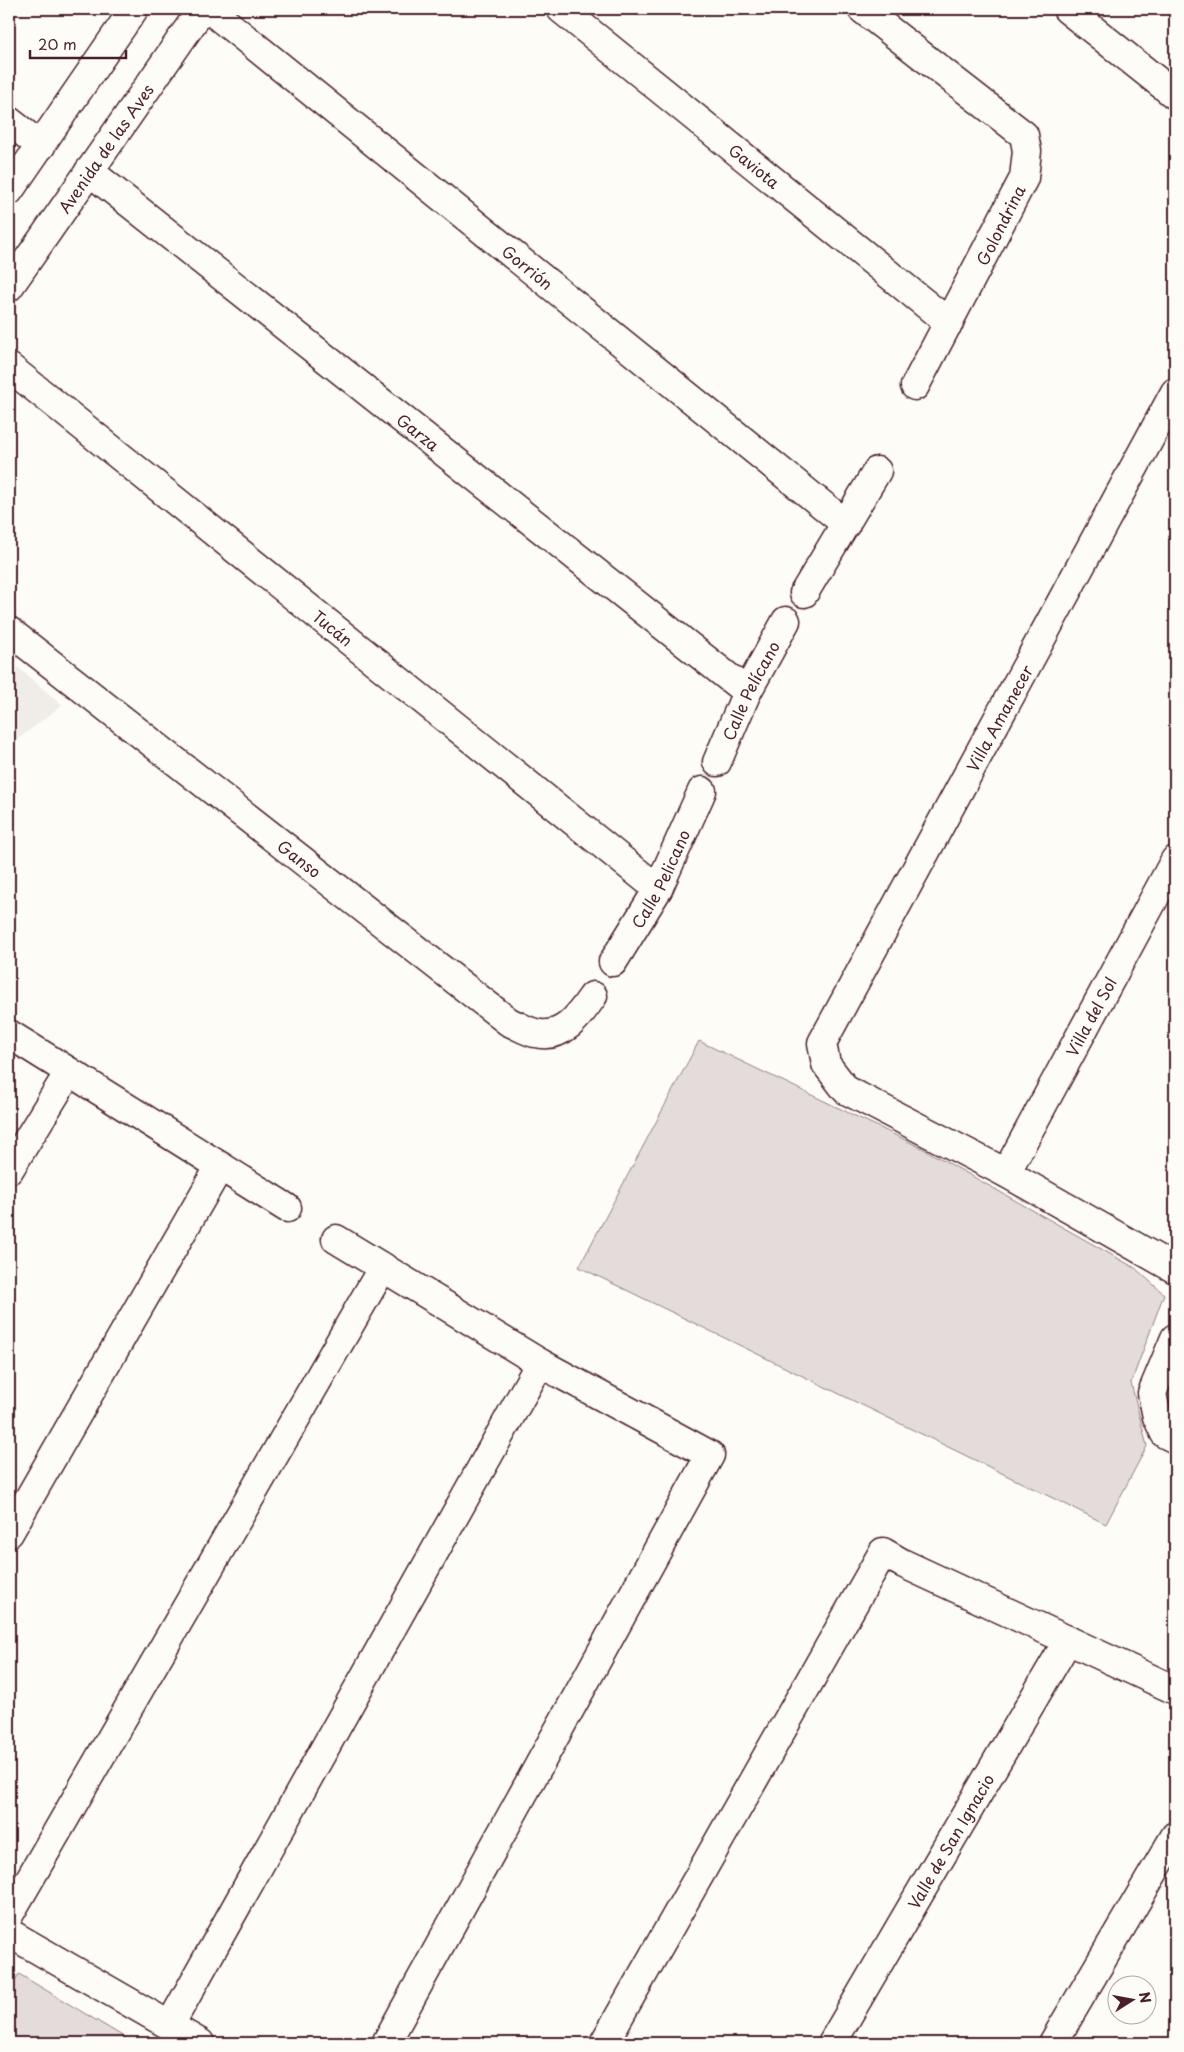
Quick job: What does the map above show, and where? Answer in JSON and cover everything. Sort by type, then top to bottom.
[{"type":"street","points":[[9,191],[134,9]]},
{"type":"street","name":"Avenida de las Aves","points":[[9,287],[202,9]]},
{"type":"street","name":"Gorrión","points":[[209,9],[846,524]]},
{"type":"street","name":"Gaviota","points":[[561,9],[949,323]]},
{"type":"street","name":"Golondrina","points":[[862,9],[1024,135],[1027,151],[1024,178],[915,386]]},
{"type":"street","points":[[1067,9],[1175,95]]},
{"type":"street","points":[[9,120],[41,146]]},
{"type":"street","name":"Garza","points":[[89,171],[747,692]]},
{"type":"street","name":"Tucán","points":[[9,367],[658,889]]},
{"type":"street","name":"Villa Amanecer","points":[[1006,1173],[846,1090],[826,1064],[822,1043],[1175,392]]},
{"type":"street","points":[[804,593],[877,471]]},
{"type":"street","name":"Calle Pelícano","points":[[717,762],[747,692],[786,621]]},
{"type":"street","name":"Ganso","points":[[9,631],[509,1022],[534,1033],[554,1034],[573,1023],[593,996]]},
{"type":"street","name":"Calle Pelicano","points":[[614,962],[658,889],[702,791]]},
{"type":"street","name":"Villa del Sol","points":[[1006,1173],[1175,860]]},
{"type":"street","points":[[9,1034],[288,1208]]},
{"type":"street","points":[[9,1170],[69,1072]]},
{"type":"street","points":[[9,1533],[220,1166]]},
{"type":"street","points":[[1006,1173],[1175,1269]]},
{"type":"street","points":[[336,1239],[540,1363],[710,1455],[386,2043]]},
{"type":"street","points":[[9,1915],[383,1267]]},
{"type":"street","points":[[1175,1338],[1152,1394],[1165,1434],[1175,1439]]},
{"type":"street","points":[[170,2025],[540,1363]]},
{"type":"street","points":[[604,2043],[883,1552],[902,1563],[1175,1690]]},
{"type":"street","name":"Valle de San Ignacio","points":[[832,2043],[1068,1640]]},
{"type":"street","points":[[1053,2043],[1175,1836]]},
{"type":"street","points":[[9,1933],[200,2043]]},
{"type":"shaded area","points":[[9,660],[62,705],[9,746]]},
{"type":"shaded area","points":[[699,1041],[922,1148],[1135,1268],[1164,1294],[1131,1383],[1147,1446],[1106,1524],[579,1267]]},
{"type":"shaded area","points":[[19,1974],[134,2043],[9,2043],[9,1990]]}]
